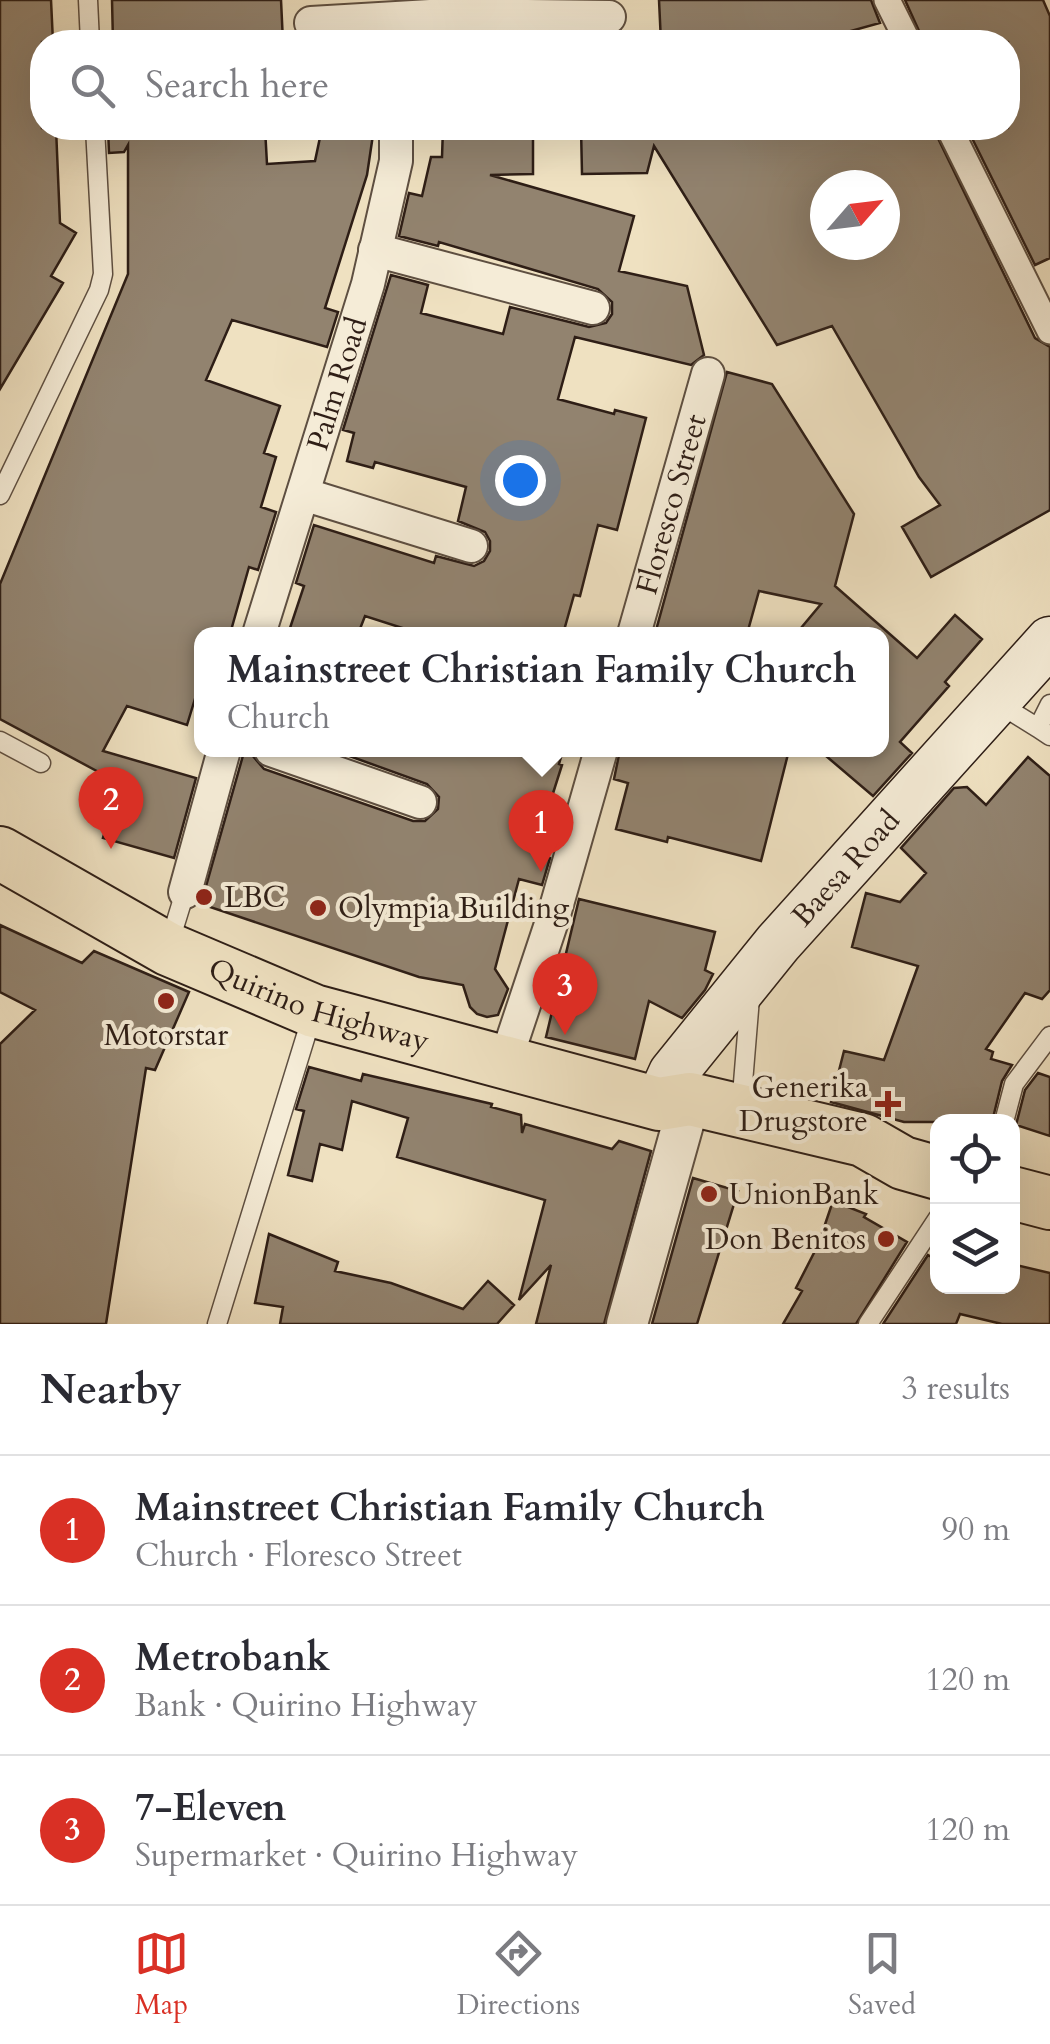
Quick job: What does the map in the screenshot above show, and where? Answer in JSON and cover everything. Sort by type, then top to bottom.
[{"type":"main road","name":"Baesa Road","points":[[677,1110],[673,1073],[752,976],[996,702],[1044,659]]},
{"type":"main road","name":"Quirino Highway","points":[[0,853],[168,949],[314,1011],[677,1110],[856,1169],[920,1168]]},
{"type":"main road","name":"Quirino Highway","points":[[677,1110],[741,1112],[863,1140],[920,1168]]},
{"type":"main road","points":[[1020,1195],[1050,1203]]},
{"type":"street","points":[[887,0],[902,30]]},
{"type":"street","points":[[311,23],[400,30],[609,17]]},
{"type":"street","name":"Palm Road","points":[[261,627],[376,250],[396,161],[396,140]]},
{"type":"street","points":[[955,140],[1050,331]]},
{"type":"street","points":[[376,250],[593,308]]},
{"type":"street","name":"Floresco Street","points":[[636,627],[708,374]]},
{"type":"street","points":[[303,494],[471,546]]},
{"type":"street","points":[[184,892],[222,757]]},
{"type":"street","points":[[291,757],[420,802]]},
{"type":"street","points":[[506,1062],[599,757]]},
{"type":"street","points":[[627,1324],[677,1110]]},
{"type":"lane","points":[[88,0],[89,30]]},
{"type":"lane","points":[[0,495],[99,290],[103,274],[96,140]]},
{"type":"lane","points":[[996,702],[1044,732],[1050,704]]},
{"type":"lane","points":[[0,741],[41,763]]},
{"type":"lane","points":[[168,949],[184,892]]},
{"type":"lane","points":[[741,1112],[752,976]]},
{"type":"lane","points":[[217,1324],[314,1011]]},
{"type":"lane","points":[[1006,1114],[1014,1084],[1050,1036]]},
{"type":"lane","points":[[868,1324],[930,1230]]},
{"type":"building","points":[[0,0],[51,0],[52,30],[30,30],[30,140],[57,140],[60,223],[76,233],[51,276],[63,283],[0,389]]},
{"type":"building","points":[[112,0],[281,0],[282,30],[113,30]]},
{"type":"building","points":[[659,0],[871,0],[880,23],[855,30],[660,30]]},
{"type":"building","points":[[905,0],[1043,0],[1050,16],[1050,258],[1035,265],[973,140],[1020,140],[1020,30],[919,30]]},
{"type":"building","points":[[108,140],[266,140],[267,164],[315,161],[319,140],[372,140],[367,175],[325,308],[338,312],[327,347],[232,320],[206,380],[280,406],[264,453],[276,457],[261,507],[276,512],[258,570],[249,567],[232,627],[194,627],[194,702],[187,725],[127,706],[103,751],[196,778],[174,858],[103,838],[119,783],[0,719],[0,584],[128,274],[128,145],[124,152],[109,153]]},
{"type":"building","points":[[443,140],[533,140],[533,174],[490,175],[634,216],[619,271],[687,286],[704,355],[691,365],[575,337],[558,399],[646,418],[617,530],[598,525],[580,596],[574,595],[565,627],[399,627],[365,616],[361,627],[290,627],[304,586],[296,583],[314,525],[434,563],[436,556],[474,566],[484,561],[490,551],[485,532],[458,521],[466,487],[375,462],[373,468],[347,461],[354,433],[343,430],[391,275],[428,285],[421,313],[503,334],[510,307],[589,327],[606,323],[612,314],[612,302],[598,289],[439,242],[438,246],[399,236],[409,193],[422,196],[431,157],[442,157]]},
{"type":"building","points":[[581,140],[939,140],[1035,338],[1050,347],[1050,510],[931,577],[902,527],[940,505],[919,477],[832,326],[777,345],[654,146],[647,173],[582,174]]},
{"type":"building","points":[[727,372],[772,384],[854,514],[835,586],[882,627],[802,627],[821,604],[759,591],[749,627],[657,627]]},
{"type":"building","points":[[955,615],[982,639],[945,682],[949,686],[900,742],[912,753],[873,796],[827,757],[889,757],[889,633],[917,658]]},
{"type":"building","points":[[243,757],[254,757],[264,769],[413,821],[425,821],[438,809],[439,797],[427,784],[352,757],[561,757],[562,765],[534,853],[550,858],[542,885],[519,879],[495,969],[508,989],[498,1015],[477,1014],[470,1007],[463,985],[419,977],[201,904]]},
{"type":"building","points":[[619,757],[787,757],[761,861],[668,837],[667,842],[616,829],[628,783],[614,779]]},
{"type":"building","points":[[1028,757],[1050,776],[1050,990],[1042,999],[1025,993],[986,1049],[993,1052],[991,1059],[1012,1065],[1002,1081],[994,1114],[930,1114],[930,1122],[904,1122],[831,1102],[844,1051],[884,1060],[918,966],[852,947],[866,893],[900,902],[926,873],[901,848],[954,788],[967,787],[986,805]]},
{"type":"building","points":[[579,899],[715,932],[705,970],[713,974],[705,990],[682,1018],[649,1001],[635,1059],[546,1037]]},
{"type":"building","points":[[0,925],[82,963],[94,951],[189,992],[155,1070],[146,1068],[106,1324],[0,1324],[0,1044],[35,1010],[0,992]]},
{"type":"building","points":[[309,1067],[361,1081],[363,1074],[492,1104],[491,1107],[521,1115],[522,1133],[525,1124],[612,1149],[619,1141],[651,1151],[604,1324],[536,1324],[551,1265],[519,1300],[545,1200],[397,1157],[408,1118],[352,1101],[342,1150],[320,1144],[312,1181],[288,1175],[304,1111],[296,1109]]},
{"type":"building","points":[[1038,1073],[1050,1077],[1050,1136],[1020,1126],[1025,1090]]},
{"type":"building","points":[[693,1178],[738,1191],[697,1324],[652,1324]]},
{"type":"building","points":[[833,1201],[866,1214],[864,1217],[907,1242],[856,1324],[783,1324],[802,1291],[796,1288],[818,1245]]},
{"type":"building","points":[[269,1234],[338,1262],[335,1271],[391,1283],[463,1309],[488,1281],[514,1305],[497,1324],[280,1324],[283,1307],[255,1303]]},
{"type":"building","points":[[928,1255],[930,1294],[1020,1294],[1020,1266],[1050,1273],[1050,1324],[1002,1324],[960,1314],[956,1324],[883,1324]]},
{"type":"place","name":"Metrobank","points":[[111,849]]},
{"type":"place","name":"Mainstreet Christian Family Church","points":[[541,872]]},
{"type":"place","name":"LBC","points":[[204,897]]},
{"type":"place","name":"Olympia Building","points":[[318,908]]},
{"type":"place","name":"Motorstar","points":[[166,1001]]},
{"type":"place","name":"7-Eleven","points":[[565,1035]]},
{"type":"place","name":"Generika Drugstore","points":[[888,1104]]},
{"type":"place","name":"UnionBank","points":[[709,1194]]},
{"type":"place","name":"Don Benitos","points":[[886,1239]]}]
